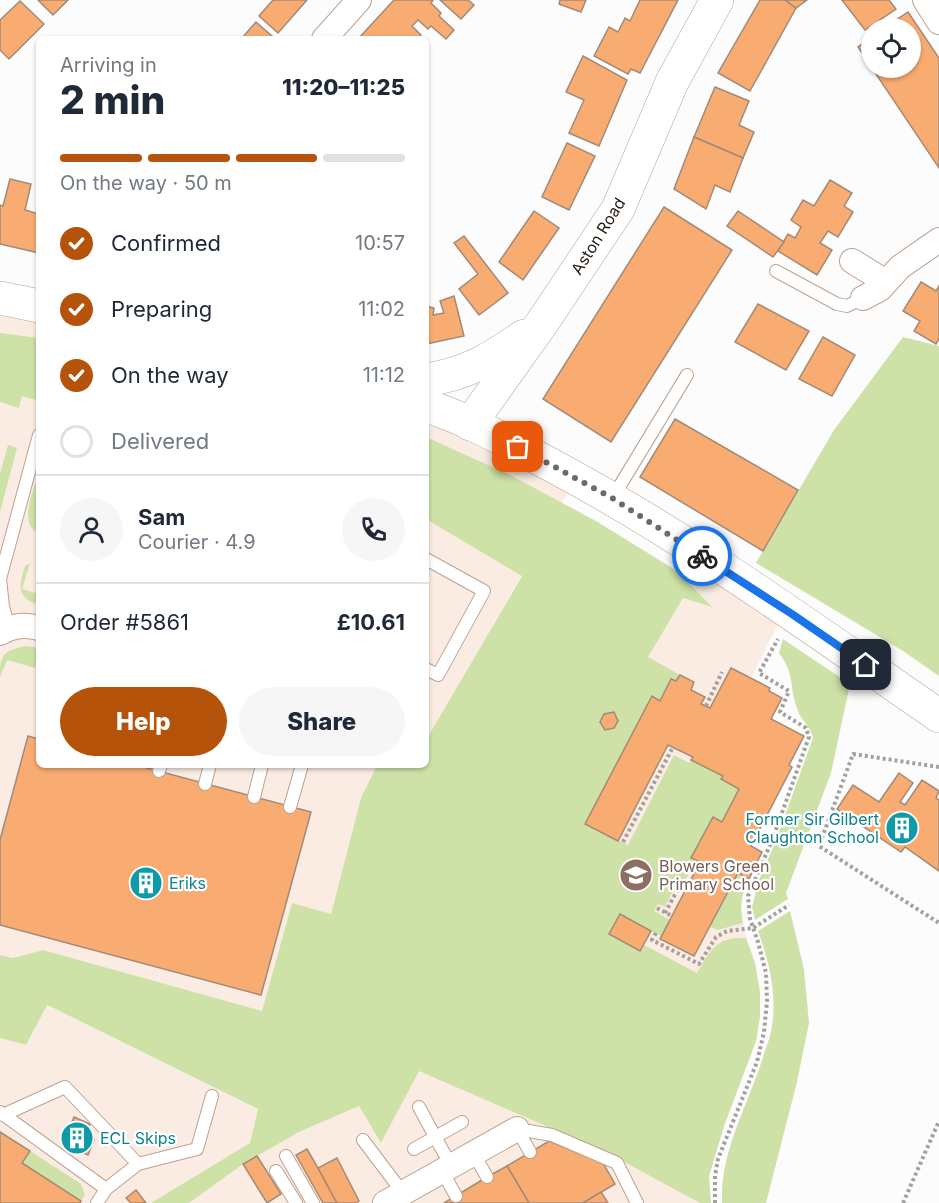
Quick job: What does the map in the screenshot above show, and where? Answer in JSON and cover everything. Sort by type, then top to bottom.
[{"type":"main road","name":"Aston Road","points":[[470,424],[542,323],[618,209],[672,82],[717,0]]},
{"type":"main road","points":[[0,298],[36,305]]},
{"type":"main road","points":[[429,380],[447,377],[484,363],[542,323]]},
{"type":"main road","points":[[429,406],[518,447],[612,498],[792,614],[939,716]]},
{"type":"street","points":[[327,36],[359,0]]},
{"type":"street","points":[[925,0],[939,22]]},
{"type":"street","points":[[863,298],[880,289],[900,267],[939,240]]},
{"type":"street","points":[[852,261],[886,282]]},
{"type":"street","points":[[5,630],[26,624],[36,627]]},
{"type":"street","points":[[394,1198],[518,1129]]},
{"type":"lane","points":[[776,271],[837,304],[847,306],[863,298]]},
{"type":"lane","points":[[612,498],[687,375]]},
{"type":"lane","points":[[5,630],[0,579],[36,446]]},
{"type":"lane","points":[[429,561],[484,591],[438,675],[429,670]]},
{"type":"lane","points":[[205,784],[209,768]]},
{"type":"lane","points":[[254,797],[261,768]]},
{"type":"lane","points":[[290,807],[301,768]]},
{"type":"lane","points":[[2,1114],[65,1087],[138,1164]]},
{"type":"lane","points":[[98,1203],[106,1189],[138,1164],[197,1149],[212,1096]]},
{"type":"lane","points":[[419,1107],[435,1137],[456,1196]]},
{"type":"lane","points":[[2,1114],[106,1189]]},
{"type":"lane","points":[[414,1149],[462,1122]]},
{"type":"lane","points":[[518,1129],[530,1152]]},
{"type":"lane","points":[[518,1129],[552,1135],[616,1163],[637,1203]]},
{"type":"lane","points":[[363,1140],[394,1198]]},
{"type":"lane","points":[[473,1153],[488,1177]]},
{"type":"lane","points":[[286,1156],[313,1203]]},
{"type":"lane","points":[[276,1171],[296,1203]]},
{"type":"path","points":[[716,1203],[715,1176],[718,1159],[757,1062],[764,1032],[767,1001],[766,973],[750,919],[748,896],[773,838],[809,737],[806,729],[780,712],[789,691],[759,674],[792,614]]},
{"type":"path","points":[[706,706],[722,672]]},
{"type":"path","points":[[623,842],[673,747]]},
{"type":"path","points":[[939,768],[854,754],[819,846],[939,923]]},
{"type":"path","points":[[665,913],[684,878]]},
{"type":"path","points":[[656,933],[652,940],[699,964],[716,937],[727,931],[753,928],[789,905]]},
{"type":"path","points":[[657,908],[672,916]]},
{"type":"path","points":[[903,1203],[939,1121]]},
{"type":"shaded area","name":"Eriks","points":[[0,298],[36,305],[36,768],[376,768],[361,798],[331,914],[292,904],[262,1011],[43,950],[13,958],[0,955]]},
{"type":"shaded area","points":[[429,407],[576,478],[429,735]]},
{"type":"shaded area","name":"Blowers Green Primary School","points":[[688,547],[785,610],[751,678],[770,688],[769,691],[782,698],[771,719],[789,765],[792,767],[751,846],[762,852],[742,892],[740,908],[746,937],[755,963],[760,992],[760,1017],[756,1041],[724,1126],[701,1203],[0,1203],[0,1038],[26,1045],[46,1005],[258,1109],[250,1143],[257,1156],[299,1132],[359,1106],[381,1143]]},
{"type":"green space","points":[[0,333],[36,338],[36,400],[22,396],[19,408],[0,402]]},
{"type":"green space","points":[[903,337],[939,346],[939,676],[903,651],[756,563],[834,430]]},
{"type":"green space","points":[[429,438],[510,475],[596,521],[677,571],[712,607],[683,598],[648,657],[680,675],[676,681],[671,679],[660,701],[652,697],[585,824],[628,845],[674,755],[689,763],[691,760],[723,776],[721,779],[739,789],[722,822],[713,817],[692,858],[696,860],[686,879],[680,877],[665,907],[658,904],[654,911],[670,920],[661,936],[620,914],[609,934],[639,951],[644,945],[697,973],[711,951],[721,942],[746,938],[755,963],[760,992],[760,1017],[756,1041],[724,1126],[709,1176],[711,1203],[700,1203],[606,1152],[419,1071],[381,1143],[359,1106],[299,1132],[243,1164],[189,1203],[151,1203],[250,1143],[258,1109],[47,1005],[26,1045],[0,1038],[0,955],[13,958],[43,950],[262,1011],[292,903],[331,914],[361,798],[376,768],[429,768],[429,735],[522,576],[429,521]]},
{"type":"green space","points":[[8,445],[17,448],[0,512],[0,474]]},
{"type":"green space","points":[[36,482],[36,531],[32,529],[29,522],[31,497]]},
{"type":"green space","points":[[30,563],[22,589],[36,593],[36,604],[26,599],[21,590],[21,579],[25,566]]},
{"type":"green space","points":[[783,639],[850,684],[831,773],[786,893],[788,899],[755,920],[752,907],[759,880],[775,843],[813,738],[798,712],[790,674],[779,653]]},
{"type":"green space","points":[[26,646],[36,648],[36,668],[7,660],[0,677],[2,658],[12,650]]},
{"type":"green space","points":[[738,873],[749,879],[742,900],[743,923],[718,930],[710,927]]},
{"type":"green space","points":[[790,911],[804,969],[809,1023],[797,1082],[766,1203],[722,1203],[725,1165],[730,1146],[770,1038],[772,1026],[771,978],[758,931]]},
{"type":"green space","points":[[30,1151],[81,1184],[85,1195],[81,1201],[22,1163]]},
{"type":"building","points":[[38,0],[68,0],[53,15]]},
{"type":"building","points":[[273,0],[307,0],[278,33],[259,16]]},
{"type":"building","points":[[394,0],[433,0],[431,3],[441,13],[439,16],[454,30],[446,39],[431,26],[428,29],[418,20],[412,26],[420,36],[361,36]]},
{"type":"building","points":[[440,0],[468,0],[474,5],[461,19]]},
{"type":"building","points":[[560,0],[586,0],[581,12],[559,4]]},
{"type":"building","points":[[640,0],[678,0],[640,73],[631,69],[628,74],[594,56],[609,27],[618,32],[625,18],[630,21]]},
{"type":"building","points":[[760,0],[785,0],[796,8],[750,91],[718,73]]},
{"type":"building","points":[[785,0],[807,0],[796,8]]},
{"type":"building","points":[[842,0],[889,0],[896,9],[883,18],[861,18],[861,25]]},
{"type":"building","points":[[20,1],[44,24],[9,59],[0,50],[0,20]]},
{"type":"building","points":[[908,12],[912,18],[899,18]]},
{"type":"building","points":[[256,22],[272,36],[244,36]]},
{"type":"building","points":[[921,31],[939,58],[939,168],[879,78],[921,78]]},
{"type":"building","points":[[583,56],[627,80],[599,146],[569,133],[584,100],[566,92]]},
{"type":"building","points":[[715,87],[749,101],[739,125],[754,132],[743,158],[694,137]]},
{"type":"building","points":[[694,137],[743,158],[730,192],[715,185],[706,209],[674,189]]},
{"type":"building","points":[[567,143],[595,156],[569,210],[542,197]]},
{"type":"building","points":[[10,179],[31,184],[25,210],[36,213],[36,252],[0,244],[0,205],[3,206]]},
{"type":"building","points":[[830,180],[852,193],[844,206],[853,212],[838,237],[828,231],[820,243],[832,250],[817,275],[778,251],[788,234],[795,238],[801,227],[791,220],[803,200],[814,206]]},
{"type":"building","points":[[664,207],[732,250],[611,442],[543,399]]},
{"type":"building","points":[[534,211],[559,228],[523,280],[499,262]]},
{"type":"building","points":[[738,211],[784,242],[773,257],[727,226]]},
{"type":"building","points":[[464,236],[508,293],[479,315],[459,289],[478,274],[454,243]]},
{"type":"building","points":[[921,282],[936,291],[939,286],[939,339],[936,344],[914,331],[920,321],[903,311]]},
{"type":"building","points":[[454,296],[464,336],[429,343],[429,307],[434,308],[433,315],[444,313],[440,301]]},
{"type":"building","points":[[758,304],[809,331],[786,370],[735,342]]},
{"type":"building","points":[[823,337],[855,355],[832,396],[799,379]]},
{"type":"building","points":[[675,419],[798,490],[763,551],[640,477]]},
{"type":"building","name":"Blowers Green Primary School","points":[[731,668],[770,688],[769,691],[782,698],[771,719],[804,736],[789,765],[792,767],[751,846],[762,852],[749,879],[738,873],[694,956],[660,939],[700,862],[691,858],[713,817],[722,822],[739,789],[721,779],[723,776],[691,760],[693,757],[668,745],[618,841],[585,824],[652,696],[660,701],[671,679],[676,681],[680,675],[694,682],[691,690],[705,697],[701,704],[710,708]]},
{"type":"building","points":[[614,712],[618,721],[614,728],[605,730],[600,722],[604,714]]},
{"type":"building","name":"Eriks","points":[[28,736],[36,738],[36,768],[147,768],[311,812],[261,995],[0,925],[0,840]]},
{"type":"building","name":"Former Sir Gilbert Claughton School","points":[[899,773],[913,783],[900,802],[905,805],[922,780],[939,791],[936,798],[939,800],[939,871],[905,847],[901,852],[837,809],[853,785],[879,802]]},
{"type":"building","points":[[620,914],[651,931],[640,951],[609,934]]},
{"type":"building","name":"ECL Skips","points":[[74,1117],[90,1124],[84,1136],[94,1140],[88,1155],[63,1144]]},
{"type":"building","points":[[0,1132],[30,1151],[22,1163],[81,1201],[80,1203],[0,1203]]},
{"type":"building","points":[[549,1141],[603,1163],[615,1184],[583,1203],[529,1203],[507,1166]]},
{"type":"building","points":[[307,1149],[337,1203],[323,1203],[296,1155]]},
{"type":"building","points":[[257,1156],[281,1194],[267,1203],[243,1164]]},
{"type":"building","points":[[337,1158],[359,1201],[356,1203],[337,1203],[318,1168]]},
{"type":"building","points":[[507,1166],[529,1203],[444,1203],[487,1177]]},
{"type":"building","points":[[136,1190],[146,1203],[131,1203],[126,1198]]},
{"type":"building","points":[[601,1192],[608,1203],[583,1203]]},
{"type":"way so far","points":[[518,447],[612,498],[702,556]]},
{"type":"place","name":"Former Sir Gilbert Claughton School","points":[[902,828]]},
{"type":"place","name":"Blowers Green Primary School","points":[[636,875]]},
{"type":"place","name":"Eriks","points":[[146,883]]},
{"type":"place","name":"ECL Skips","points":[[77,1138]]},
{"type":"route","points":[[702,556],[866,665]]}]
